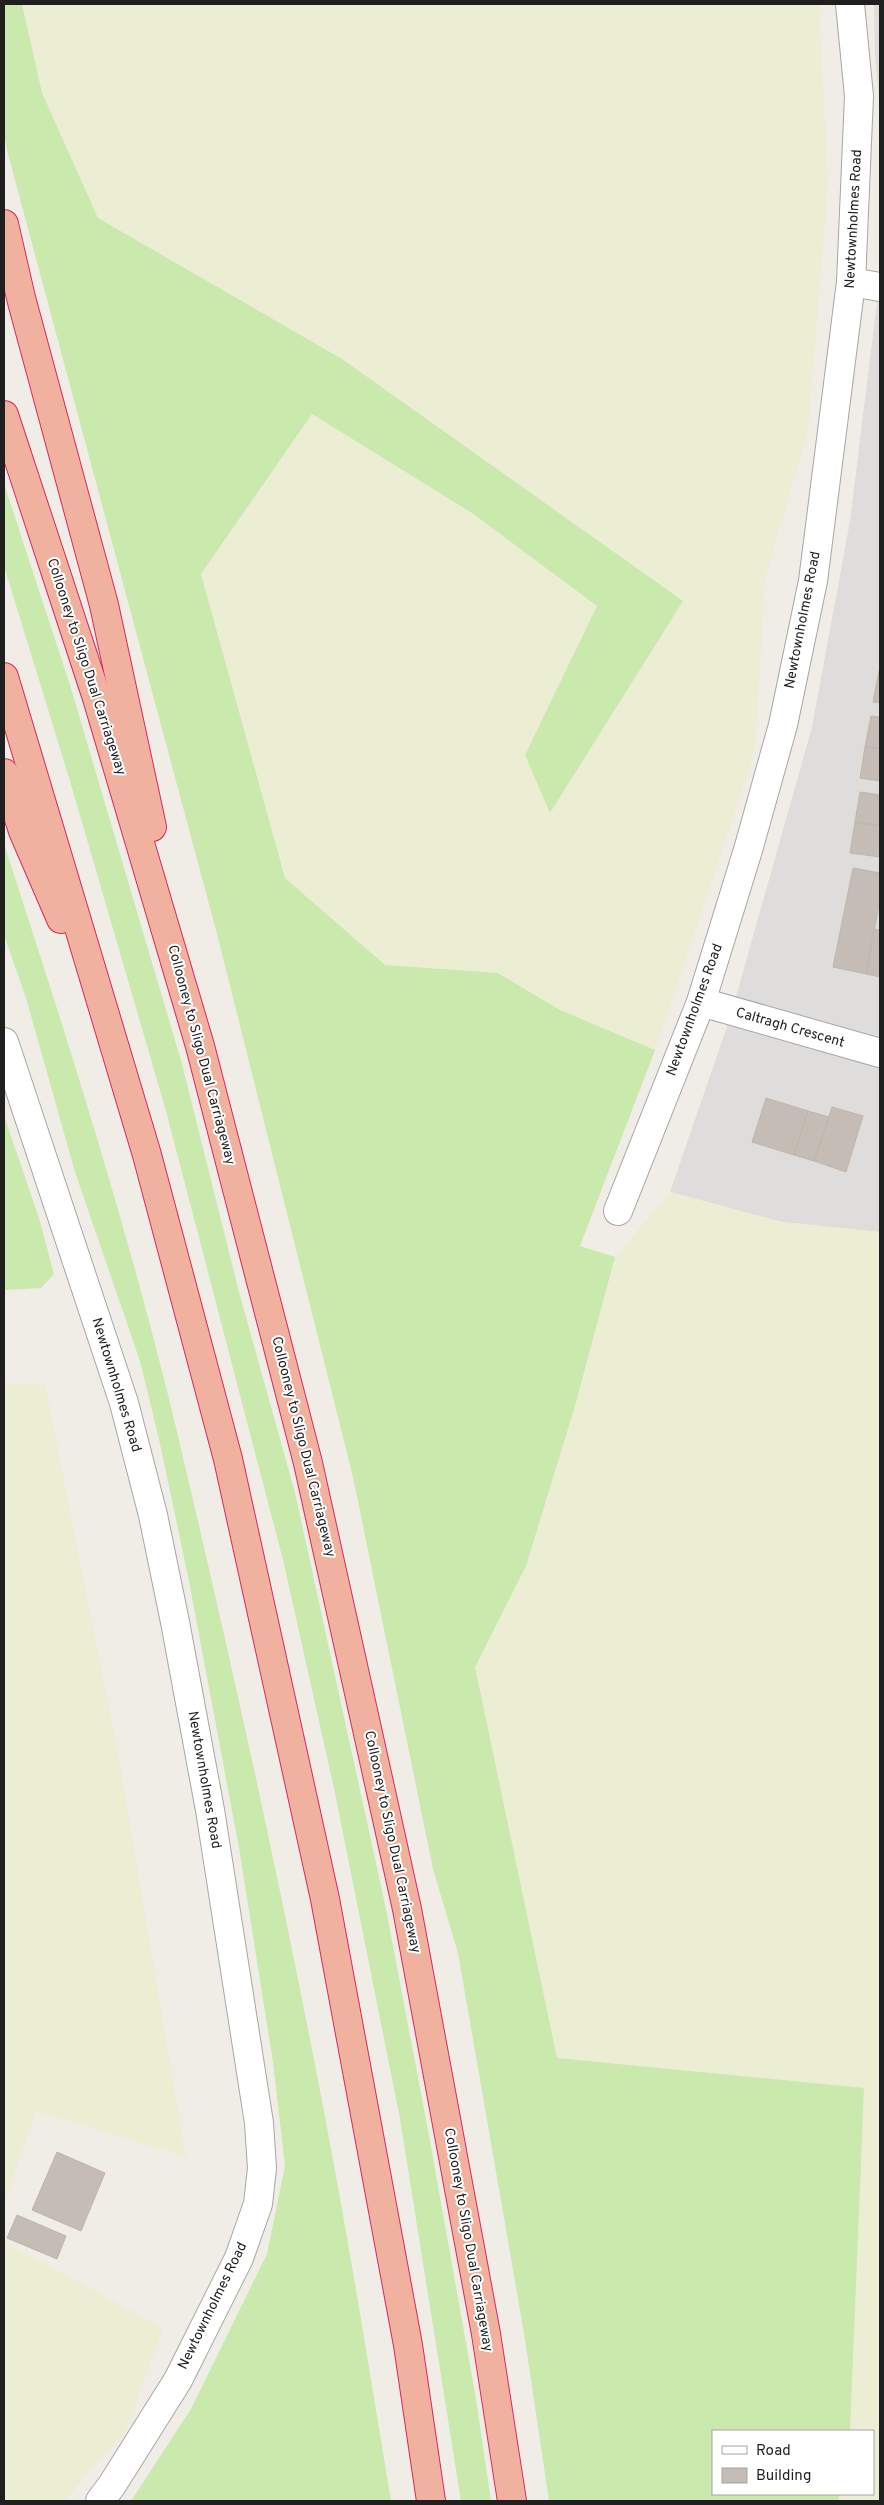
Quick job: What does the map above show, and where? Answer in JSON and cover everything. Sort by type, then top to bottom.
[{"type":"highway","points":[[4,224],[20,298],[104,605],[200,1046]]},
{"type":"highway","name":"Collooney to Sligo Dual Carriageway","points":[[4,415],[97,698],[200,1046],[308,1463],[407,1908],[486,2334],[512,2501]]},
{"type":"highway","points":[[4,677],[147,1155],[228,1459],[325,1900],[408,2346],[432,2501]]},
{"type":"highway","points":[[4,773],[23,831],[116,1047]]},
{"type":"street","name":"Newtownholmes Road","points":[[618,1211],[701,1002],[748,850],[783,725],[813,581],[851,282],[859,96],[850,4]]},
{"type":"street","points":[[851,282],[880,287]]},
{"type":"street","name":"Caltragh Crescent","points":[[701,1002],[880,1054]]},
{"type":"street","name":"Newtownholmes Road","points":[[4,1042],[124,1403],[153,1514],[210,1810],[259,2123],[262,2168],[258,2204],[239,2258],[178,2380],[100,2501]]},
{"type":"shaded area","points":[[874,4],[880,4],[880,112],[875,55]]},
{"type":"shaded area","points":[[880,278],[880,1232],[782,1222],[670,1192],[730,1018],[812,727],[850,521]]},
{"type":"green space","points":[[4,4],[22,4],[42,93],[98,218],[342,359],[683,601],[550,813],[525,755],[597,606],[472,513],[312,414],[201,574],[285,878],[385,965],[498,973],[560,1010],[655,1050],[580,1246],[615,1257],[575,1406],[526,1566],[475,1667],[557,2058],[864,2088],[850,2430],[712,2430],[712,2495],[840,2495],[838,2501],[549,2501],[524,2333],[458,1953],[433,1869],[353,1477],[217,934],[4,135]]},
{"type":"green space","points":[[22,4],[819,4],[828,184],[808,431],[765,579],[755,751],[655,1050],[560,1010],[498,973],[385,965],[285,878],[201,574],[312,414],[472,513],[597,606],[525,755],[682,601],[342,359],[98,218],[42,93]]},
{"type":"green space","points":[[4,484],[70,685],[182,1064],[239,1292],[295,1493],[386,1909],[476,2399],[491,2501],[461,2501],[400,2119],[334,1788],[283,1560],[166,1111],[70,781],[4,566]]},
{"type":"green space","points":[[4,844],[72,1055],[114,1197],[154,1339],[193,1499],[253,1765],[309,2033],[360,2312],[391,2501],[131,2501],[191,2409],[267,2254],[285,2166],[273,2062],[239,1848],[189,1581],[159,1439],[140,1361],[75,1172],[26,998],[4,935]]},
{"type":"green space","points":[[4,1116],[39,1218],[54,1274],[41,1288],[4,1290]]},
{"type":"green space","points":[[670,1192],[782,1222],[880,1232],[880,2501],[838,2501],[840,2495],[874,2495],[874,2430],[850,2430],[864,2089],[557,2058],[475,1667],[526,1566],[575,1406],[615,1257]]},
{"type":"green space","points":[[4,1383],[45,1384],[120,1764],[186,2157],[36,2111],[4,2202]]},
{"type":"green space","points":[[4,2241],[163,2328],[125,2432],[64,2501],[4,2501]]},
{"type":"building","points":[[880,671],[880,703],[873,702]]},
{"type":"building","points":[[871,716],[880,717],[880,749],[865,747]]},
{"type":"building","points":[[865,747],[880,749],[880,781],[860,778]]},
{"type":"building","points":[[860,792],[880,795],[880,826],[855,822]]},
{"type":"building","points":[[855,822],[880,826],[880,857],[850,853]]},
{"type":"building","points":[[853,868],[880,873],[880,900],[866,974],[833,967]]},
{"type":"building","points":[[874,929],[880,930],[880,977],[866,974]]},
{"type":"building","points":[[766,1098],[808,1111],[794,1155],[752,1142]]},
{"type":"building","points":[[832,1107],[863,1116],[846,1172],[814,1161]]},
{"type":"building","points":[[808,1111],[829,1117],[814,1161],[794,1155]]},
{"type":"building","points":[[57,2152],[105,2173],[81,2231],[32,2210]]},
{"type":"building","points":[[17,2215],[66,2236],[57,2259],[7,2238]]}]
